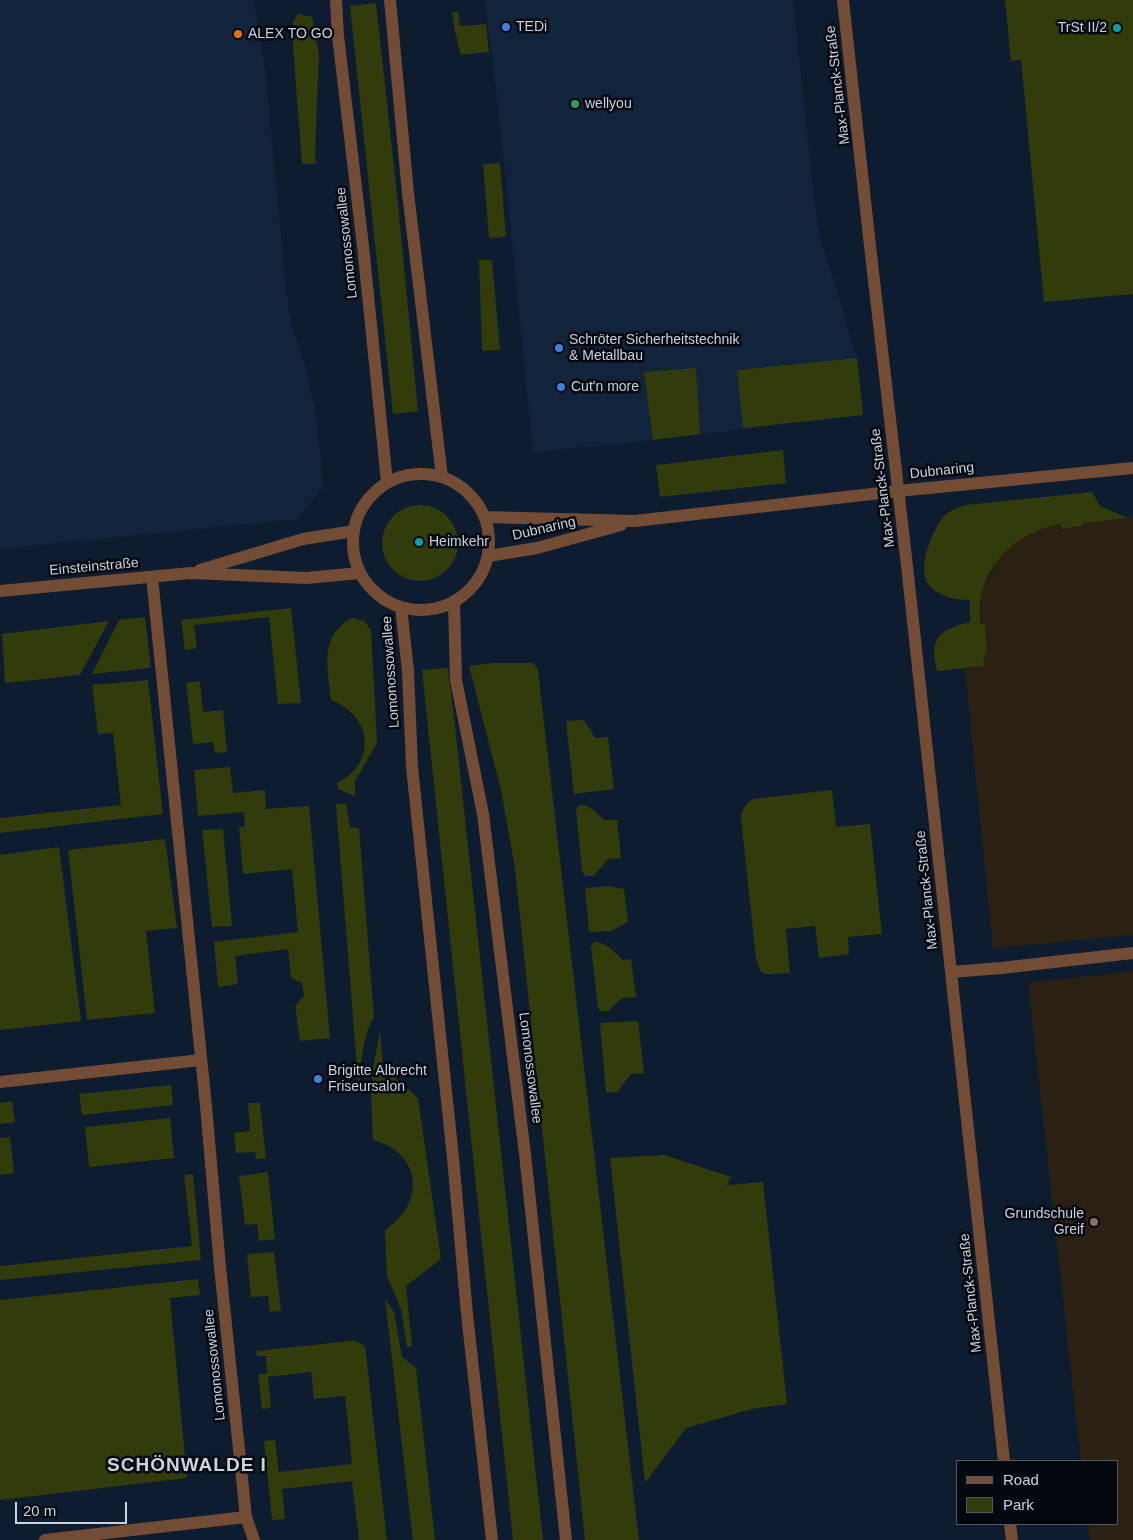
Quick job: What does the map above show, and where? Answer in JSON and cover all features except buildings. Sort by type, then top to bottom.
[{"type":"street","name":"Lomonossowallee","points":[[336,0],[339,46],[363,246],[387,482]]},
{"type":"street","points":[[390,0],[408,193],[442,477]]},
{"type":"street","name":"Max-Planck-Straße","points":[[843,0],[1004,1460]]},
{"type":"street","name":"Dubnaring","points":[[485,518],[635,521],[898,490],[1133,468]]},
{"type":"street","name":"Lomonossowallee","points":[[424,474],[442,477],[460,486],[475,500],[485,518],[488,556],[481,574],[470,590],[454,601],[437,608],[419,610],[401,607],[384,600],[370,588],[360,572],[354,531],[359,514],[370,496],[387,482],[404,476],[424,474]]},
{"type":"street","name":"Dubnaring","points":[[488,556],[537,548],[635,521]]},
{"type":"street","name":"Einsteinstraße","points":[[190,573],[303,539],[354,531]]},
{"type":"street","name":"Einsteinstraße","points":[[0,591],[190,573],[306,578],[360,572]]},
{"type":"street","name":"Lomonossowallee","points":[[152,577],[246,1517],[254,1540]]},
{"type":"street","name":"Lomonossowallee","points":[[454,601],[455,667],[485,834],[526,1154],[566,1540]]},
{"type":"street","name":"Lomonossowallee","points":[[401,607],[408,672],[414,786],[453,1158],[467,1314],[492,1540]]},
{"type":"street","points":[[951,972],[1133,953]]},
{"type":"street","points":[[0,1082],[201,1060]]},
{"type":"street","points":[[45,1540],[246,1517]]},
{"type":"street","points":[[1010,1525],[1012,1540]]},
{"type":"shaded area","points":[[0,0],[254,0],[265,67],[286,291],[291,322],[307,371],[316,415],[323,487],[297,519],[0,549]]},
{"type":"shaded area","points":[[485,0],[793,0],[817,226],[857,358],[863,415],[533,452],[501,133]]},
{"type":"shaded area","points":[[1133,517],[1133,935],[993,948],[965,669],[985,666],[983,655],[987,654],[985,624],[980,625],[981,598],[984,586],[997,561],[1009,548],[1026,535],[1061,524],[1062,529],[1081,526],[1081,523]]},
{"type":"shaded area","name":"Grundschule Greif","points":[[1133,971],[1133,1540],[1090,1540],[1088,1525],[1118,1525],[1118,1460],[1081,1460],[1028,983]]},
{"type":"green space","points":[[1005,0],[1133,0],[1133,294],[1044,302],[1021,60],[1011,61]]},
{"type":"green space","points":[[376,3],[418,411],[393,414],[350,6]]},
{"type":"green space","points":[[458,11],[460,26],[486,24],[489,52],[461,55],[452,12]]},
{"type":"green space","points":[[298,14],[312,17],[319,54],[316,164],[302,164],[293,47],[293,22]]},
{"type":"green space","points":[[500,163],[506,237],[489,238],[483,164]]},
{"type":"green space","points":[[479,260],[492,260],[500,350],[482,351]]},
{"type":"green space","points":[[857,358],[863,415],[743,428],[737,370]]},
{"type":"green space","points":[[696,368],[700,434],[653,440],[644,372]]},
{"type":"green space","points":[[783,450],[786,483],[660,497],[656,465]]},
{"type":"green space","points":[[1092,492],[1100,506],[1128,518],[1082,523],[1082,526],[1062,529],[1061,524],[1033,533],[1009,548],[991,570],[981,597],[980,624],[985,624],[987,654],[983,655],[985,666],[937,671],[934,651],[938,637],[951,628],[970,622],[970,600],[951,598],[939,593],[929,585],[924,573],[928,546],[945,515],[966,505]]},
{"type":"green space","points":[[420,505],[434,508],[447,516],[455,529],[458,543],[455,557],[447,570],[434,578],[420,581],[406,578],[393,570],[385,557],[382,543],[385,529],[393,516],[406,508]]},
{"type":"green space","points":[[291,608],[301,703],[278,704],[269,617],[194,625],[197,648],[185,650],[181,620]]},
{"type":"green space","points":[[145,617],[151,668],[92,674],[119,620]]},
{"type":"green space","points":[[352,618],[364,621],[371,630],[377,743],[355,781],[355,796],[338,789],[337,783],[350,774],[359,764],[364,752],[365,740],[362,728],[355,716],[345,707],[331,700],[327,665],[330,643],[334,634],[341,625]]},
{"type":"green space","points":[[109,621],[80,675],[5,683],[2,634]]},
{"type":"green space","points":[[493,663],[532,663],[538,671],[639,1540],[585,1540],[515,869],[501,790],[469,666]]},
{"type":"green space","points":[[448,668],[543,1540],[513,1540],[422,670]]},
{"type":"green space","points":[[148,680],[163,814],[0,833],[0,818],[121,805],[113,733],[98,734],[92,685]]},
{"type":"green space","points":[[200,681],[203,712],[223,710],[227,752],[215,753],[213,742],[193,744],[186,683]]},
{"type":"green space","points":[[584,720],[595,738],[608,737],[614,789],[574,794],[566,721]]},
{"type":"green space","points":[[230,767],[233,793],[265,790],[266,809],[309,806],[330,1038],[300,1041],[295,1006],[304,996],[302,983],[291,978],[288,949],[235,956],[238,984],[218,987],[214,942],[298,932],[292,869],[243,874],[239,827],[245,826],[244,812],[198,816],[194,770]]},
{"type":"green space","points":[[832,790],[836,827],[870,824],[882,934],[848,937],[849,954],[819,958],[815,926],[786,929],[790,973],[765,974],[760,971],[756,958],[741,819],[743,810],[753,799]]},
{"type":"green space","points":[[336,804],[346,804],[350,827],[359,828],[374,1017],[364,1044],[359,1093]]},
{"type":"green space","points":[[580,805],[590,808],[604,820],[617,820],[621,858],[608,859],[594,876],[585,876],[582,871],[576,809]]},
{"type":"green space","points":[[223,829],[232,926],[212,927],[202,830]]},
{"type":"green space","points":[[165,839],[177,928],[146,931],[155,1013],[87,1020],[68,850]]},
{"type":"green space","points":[[59,847],[81,1021],[0,1030],[0,855]]},
{"type":"green space","points":[[609,886],[624,889],[628,922],[611,931],[589,932],[585,888]]},
{"type":"green space","points":[[595,942],[607,946],[623,960],[631,959],[636,997],[622,998],[608,1011],[601,1011],[598,1008],[591,946]]},
{"type":"green space","points":[[638,1021],[644,1073],[631,1074],[617,1092],[606,1093],[600,1023]]},
{"type":"green space","points":[[380,1030],[383,1067],[418,1098],[441,1259],[406,1286],[412,1346],[407,1347],[401,1309],[387,1276],[385,1230],[398,1219],[407,1206],[412,1193],[413,1180],[409,1167],[401,1156],[389,1146],[373,1140],[371,1099],[373,1068]]},
{"type":"green space","points":[[171,1085],[173,1105],[82,1115],[79,1094]]},
{"type":"green space","points":[[12,1101],[15,1122],[0,1124],[0,1103]]},
{"type":"green space","points":[[248,1103],[260,1103],[266,1158],[256,1159],[255,1152],[236,1153],[234,1133],[250,1131]]},
{"type":"green space","points":[[170,1118],[174,1158],[89,1167],[85,1127]]},
{"type":"green space","points":[[10,1137],[14,1173],[0,1175],[0,1138]]},
{"type":"green space","points":[[664,1155],[731,1177],[727,1185],[763,1182],[787,1404],[752,1409],[686,1428],[645,1483],[610,1158]]},
{"type":"green space","points":[[268,1172],[275,1239],[259,1241],[257,1224],[245,1225],[239,1176]]},
{"type":"green space","points":[[193,1174],[201,1260],[0,1280],[0,1266],[192,1246],[184,1175]]},
{"type":"green space","points":[[274,1252],[281,1311],[270,1312],[268,1296],[251,1297],[247,1254]]},
{"type":"green space","points":[[198,1279],[200,1295],[170,1298],[187,1478],[0,1500],[0,1300]]},
{"type":"green space","points":[[385,1299],[394,1312],[402,1357],[416,1368],[435,1540],[413,1540]]},
{"type":"green space","points":[[356,1341],[365,1346],[387,1540],[359,1540],[352,1481],[282,1489],[285,1519],[272,1520],[264,1441],[275,1440],[279,1472],[352,1464],[345,1396],[314,1399],[311,1372],[268,1377],[271,1408],[262,1409],[258,1374],[267,1374],[266,1356],[257,1356],[256,1351]]},
{"type":"place","name":"TEDi","points":[[506,27]]},
{"type":"place","name":"TrSt II/2","points":[[1117,28]]},
{"type":"place","name":"ALEX TO GO","points":[[238,34]]},
{"type":"place","name":"wellyou","points":[[575,104]]},
{"type":"place","name":"Schröter Sicherheitstechnik & Metallbau","points":[[559,348]]},
{"type":"place","name":"Cut'n more","points":[[561,387]]},
{"type":"place","name":"Heimkehr","points":[[419,542]]},
{"type":"place","name":"Brigitte Albrecht Friseursalon","points":[[318,1079]]},
{"type":"place","name":"Grundschule Greif","points":[[1094,1222]]},
{"type":"district","name":"SCHÖNWALDE I","points":[[187,1466]]}]
